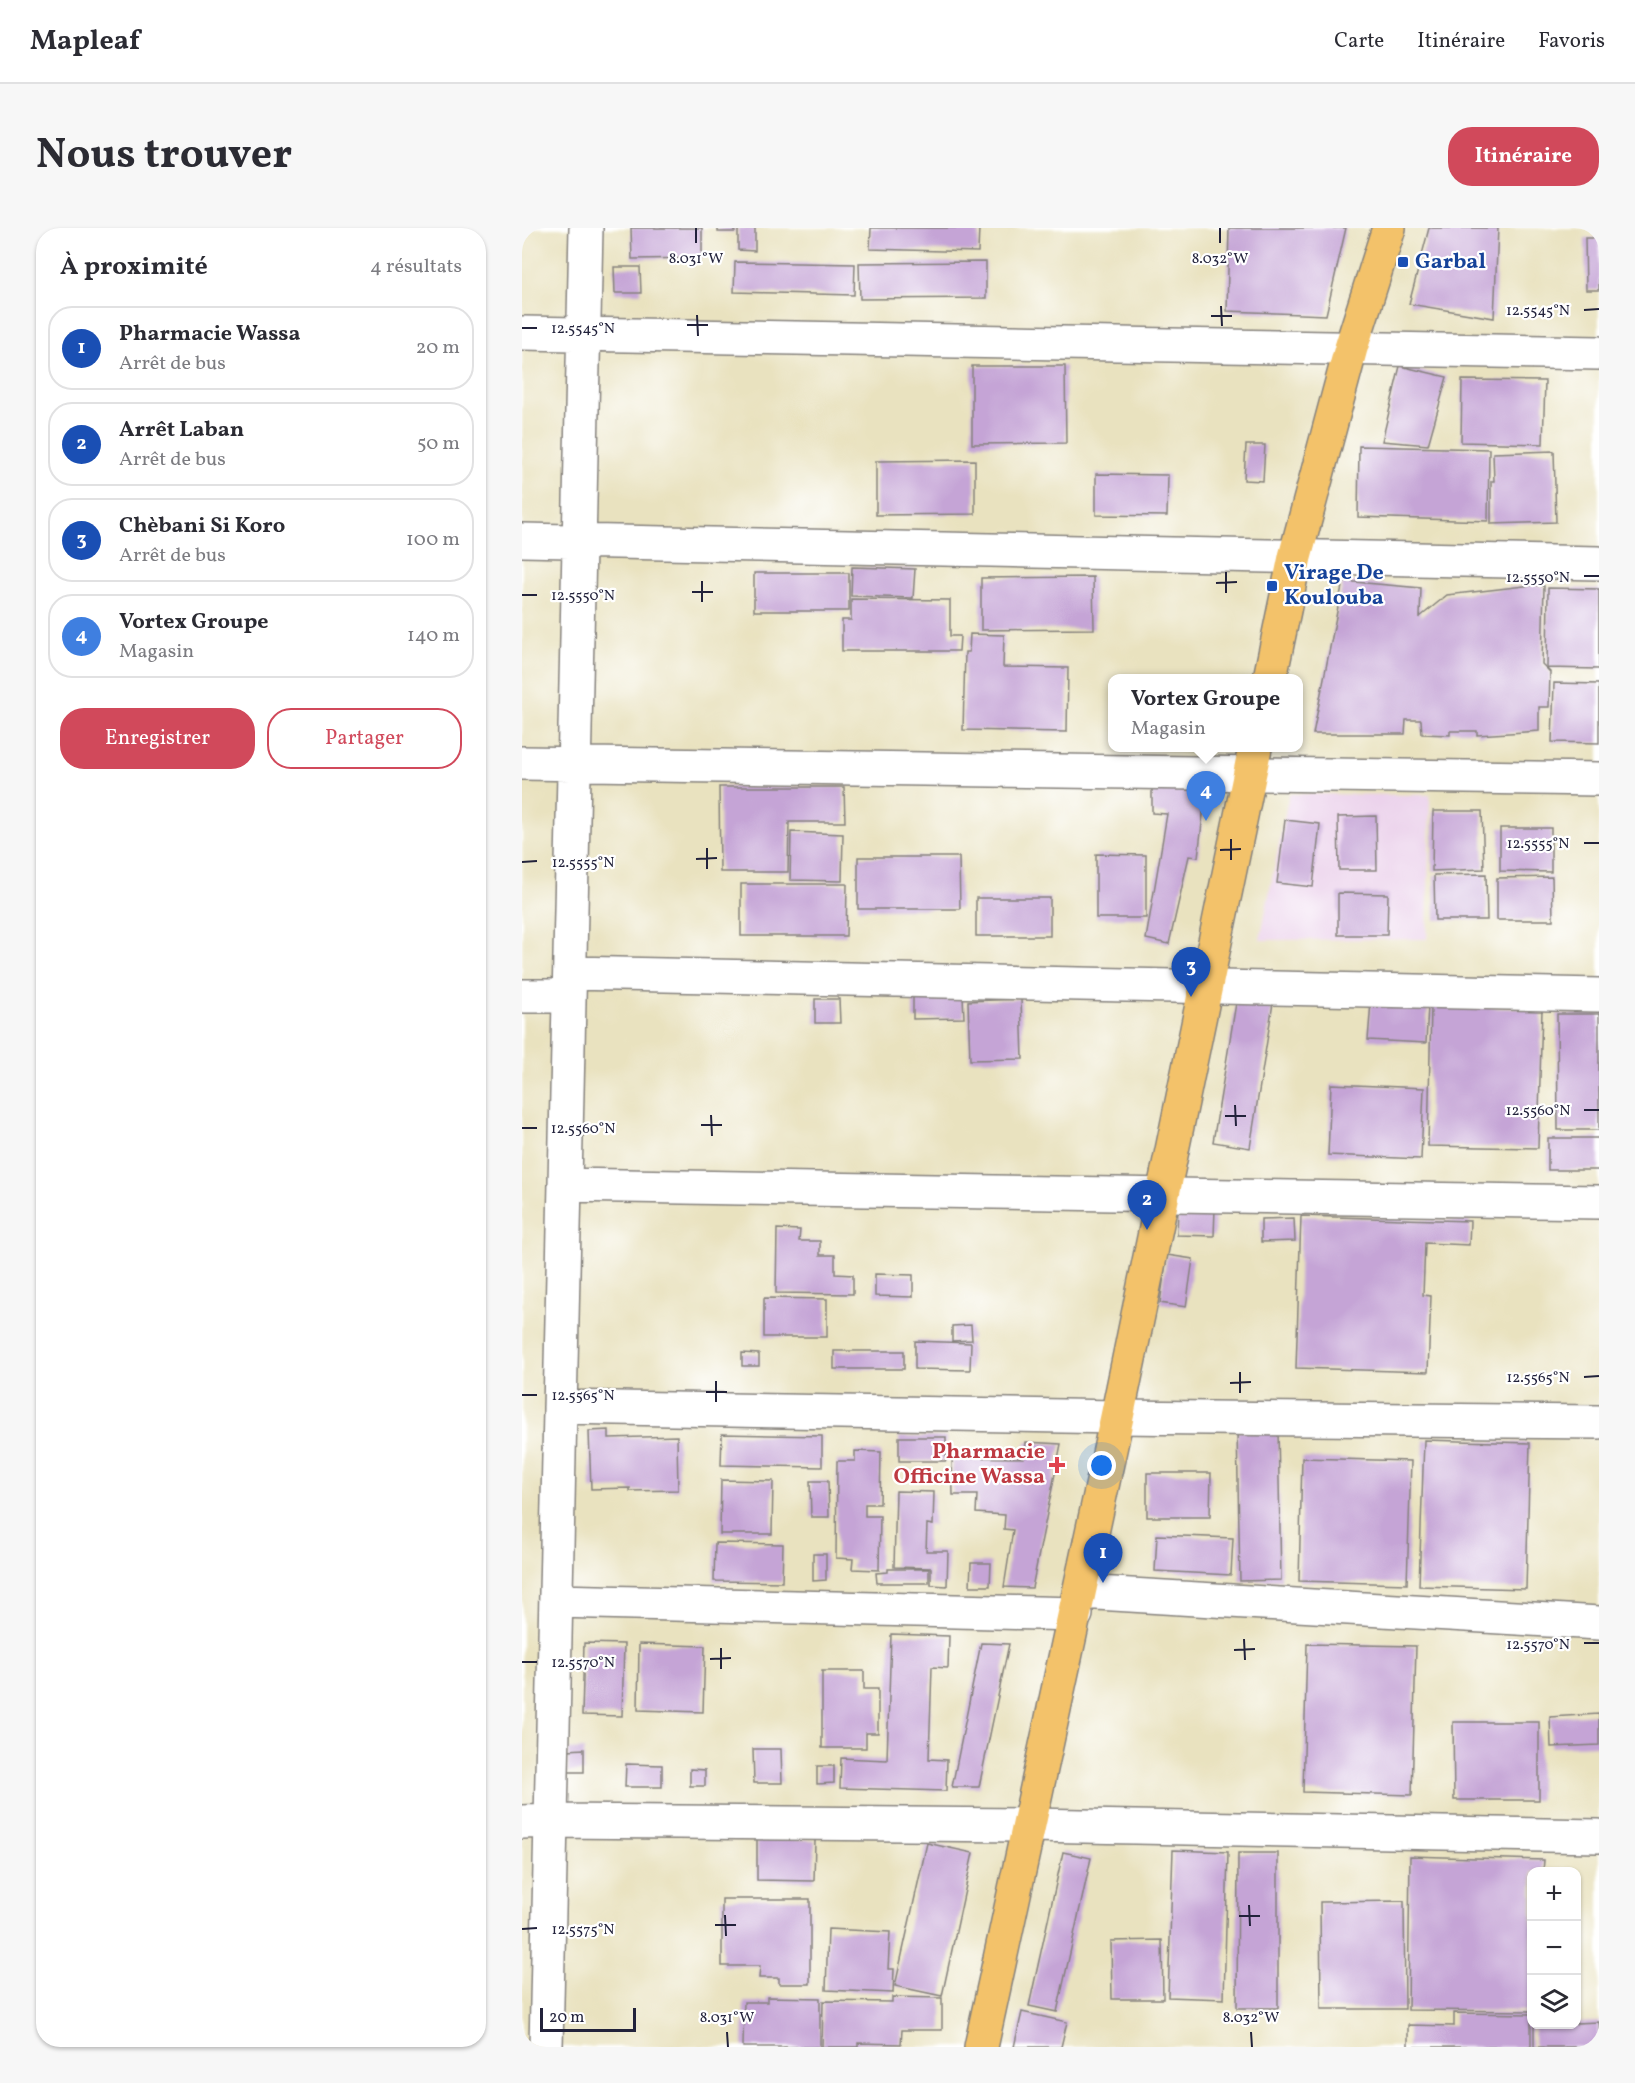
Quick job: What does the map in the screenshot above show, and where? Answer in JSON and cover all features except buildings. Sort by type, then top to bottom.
[{"type":"main road","points":[[1271,674],[1295,557],[1351,348],[1389,228]]},
{"type":"main road","points":[[981,2047],[1118,1417],[1253,761]]},
{"type":"street","points":[[546,2047],[537,1822],[556,1601],[586,228]]},
{"type":"street","points":[[522,333],[1599,353]]},
{"type":"street","points":[[522,540],[1599,563]]},
{"type":"street","points":[[522,764],[1253,761],[1599,779]]},
{"type":"street","points":[[522,996],[570,985],[1206,987],[1599,995]]},
{"type":"street","points":[[565,1185],[1599,1202]]},
{"type":"street","points":[[560,1407],[1118,1417],[1599,1422]]},
{"type":"street","points":[[556,1601],[1078,1603],[1599,1623]]},
{"type":"street","points":[[537,1822],[1030,1825],[1599,1836]]},
{"type":"shaded area","points":[[1289,794],[1430,795],[1427,939],[1260,940]]},
{"type":"place","name":"Garbal","points":[[1403,262]]},
{"type":"place","name":"Virage De Koulouba","points":[[1272,586]]},
{"type":"place","name":"Vortex Groupe","points":[[1206,821]]},
{"type":"place","name":"Chèbani Si Koro","points":[[1191,997]]},
{"type":"place","name":"Arrêt Laban","points":[[1147,1230]]},
{"type":"place","name":"Pharmacie Officine Wassa","points":[[1057,1465]]},
{"type":"place","name":"Pharmacie Wassa","points":[[1103,1583]]}]
